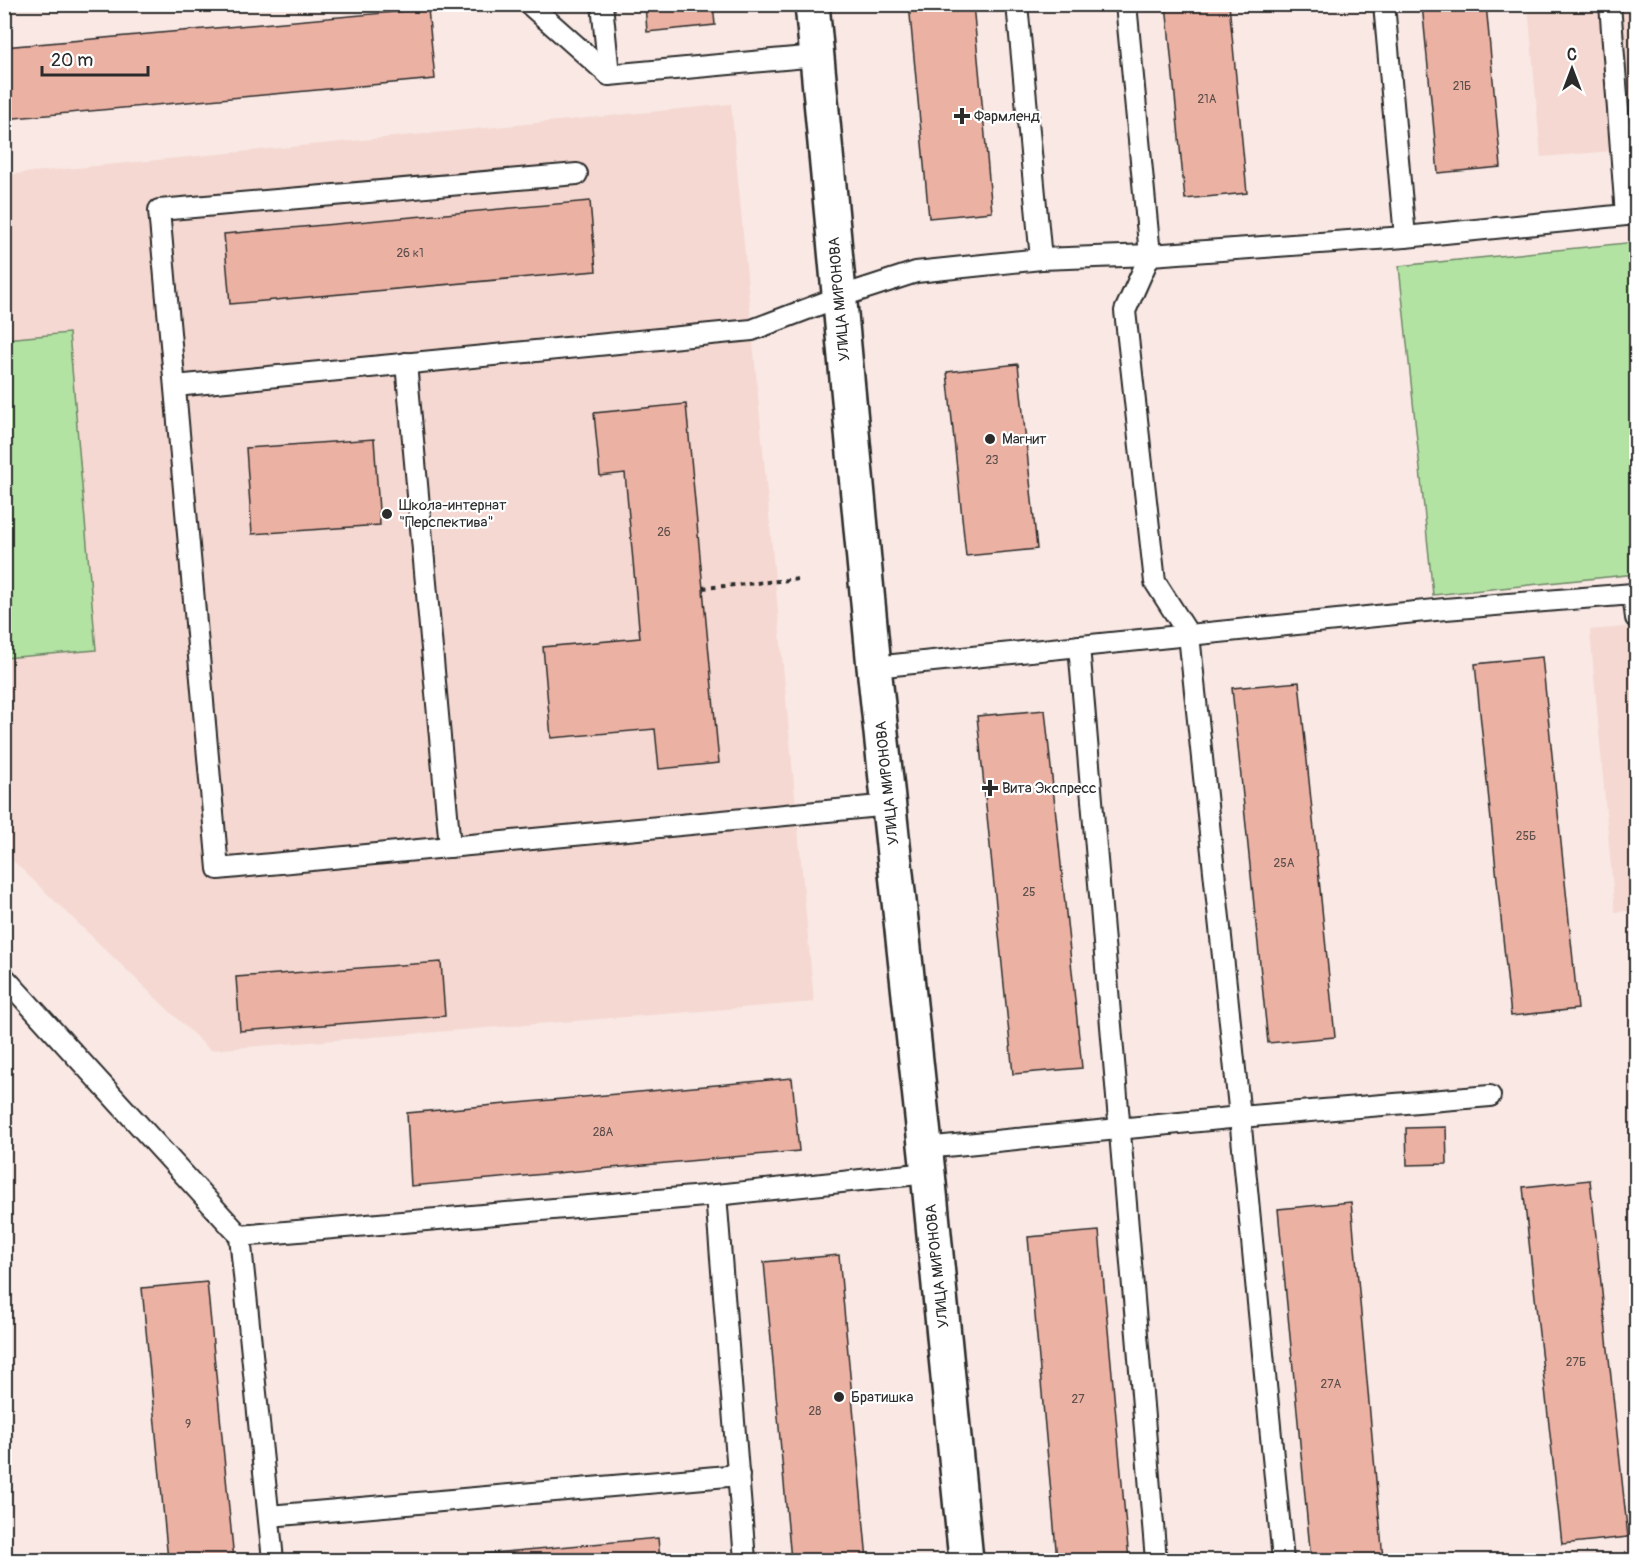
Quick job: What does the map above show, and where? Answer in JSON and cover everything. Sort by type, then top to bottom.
[{"type":"main road","name":"УЛИЦА МИРОНОВА","points":[[812,4],[874,667],[966,1560]]},
{"type":"lane","points":[[529,4],[609,75],[817,56]]},
{"type":"lane","points":[[602,4],[609,75]]},
{"type":"lane","points":[[1017,4],[1041,259]]},
{"type":"lane","points":[[1126,4],[1150,255],[1125,311],[1126,323],[1155,582],[1189,635],[1240,1117],[1283,1560]]},
{"type":"lane","points":[[1384,4],[1405,237]]},
{"type":"lane","points":[[175,386],[752,330],[839,297],[916,272],[1041,259],[1150,255],[1405,237],[1631,215],[1610,4]]},
{"type":"lane","points":[[577,174],[159,210],[218,869],[890,805]]},
{"type":"lane","points":[[406,363],[450,848]]},
{"type":"lane","points":[[874,667],[1444,609],[1634,594],[1636,618]]},
{"type":"lane","points":[[1079,646],[1156,1560]]},
{"type":"lane","points":[[4,977],[240,1236],[273,1560]]},
{"type":"lane","points":[[240,1236],[716,1195],[1120,1130],[1240,1117],[1490,1096]]},
{"type":"lane","points":[[716,1195],[745,1560]]},
{"type":"lane","points":[[269,1516],[739,1475]]},
{"type":"path","points":[[703,588],[800,579]]},
{"type":"shaded area","points":[[1528,5],[1636,5],[1636,149],[1541,157]]},
{"type":"shaded area","name":"Школа-интернат \"Перспектива\"","points":[[731,104],[814,1002],[210,1050],[5,853],[4,175]]},
{"type":"shaded area","points":[[1636,626],[1636,910],[1615,912],[1590,630]]},
{"type":"green space","points":[[1636,242],[1636,574],[1433,595],[1399,266]]},
{"type":"green space","points":[[69,333],[96,650],[5,658],[5,339]]},
{"type":"building","points":[[645,4],[713,4],[715,25],[647,32]]},
{"type":"building","points":[[909,4],[973,4],[992,212],[929,218]]},
{"type":"building","points":[[1166,4],[1229,4],[1247,193],[1185,199]]},
{"type":"building","points":[[1422,4],[1486,4],[1501,167],[1438,173]]},
{"type":"building","points":[[428,9],[435,79],[4,119],[4,47]]},
{"type":"building","points":[[590,201],[596,271],[230,304],[224,234]]},
{"type":"building","points":[[1018,364],[1037,549],[966,556],[947,372]]},
{"type":"building","points":[[686,404],[719,763],[659,769],[655,729],[551,738],[543,647],[640,638],[625,473],[600,476],[594,413]]},
{"type":"building","points":[[374,439],[380,525],[252,534],[246,448]]},
{"type":"building","points":[[1542,657],[1578,1009],[1511,1016],[1475,664]]},
{"type":"building","points":[[1299,682],[1335,1037],[1268,1043],[1232,688]]},
{"type":"building","points":[[1045,710],[1082,1068],[1013,1074],[977,716]]},
{"type":"building","points":[[441,962],[445,1016],[240,1031],[236,977]]},
{"type":"building","points":[[792,1078],[799,1151],[411,1186],[407,1113]]},
{"type":"building","points":[[1446,1127],[1447,1164],[1407,1165],[1406,1128]]},
{"type":"building","points":[[1590,1180],[1628,1537],[1562,1544],[1523,1187]]},
{"type":"building","points":[[1351,1202],[1383,1559],[1311,1560],[1278,1209]]},
{"type":"building","points":[[1099,1231],[1129,1560],[1057,1560],[1028,1237]]},
{"type":"building","points":[[839,1255],[867,1560],[791,1560],[764,1262]]},
{"type":"building","points":[[207,1282],[234,1560],[168,1560],[142,1288]]},
{"type":"building","points":[[658,1538],[660,1560],[415,1560]]},
{"type":"place","name":"Фармленд","points":[[962,116]]},
{"type":"place","name":"Магнит","points":[[990,439]]},
{"type":"place","name":"Школа-интернат \"Перспектива\"","points":[[387,514]]},
{"type":"place","name":"Вита Экспресс","points":[[990,788]]},
{"type":"place","name":"Братишка","points":[[839,1397]]}]
